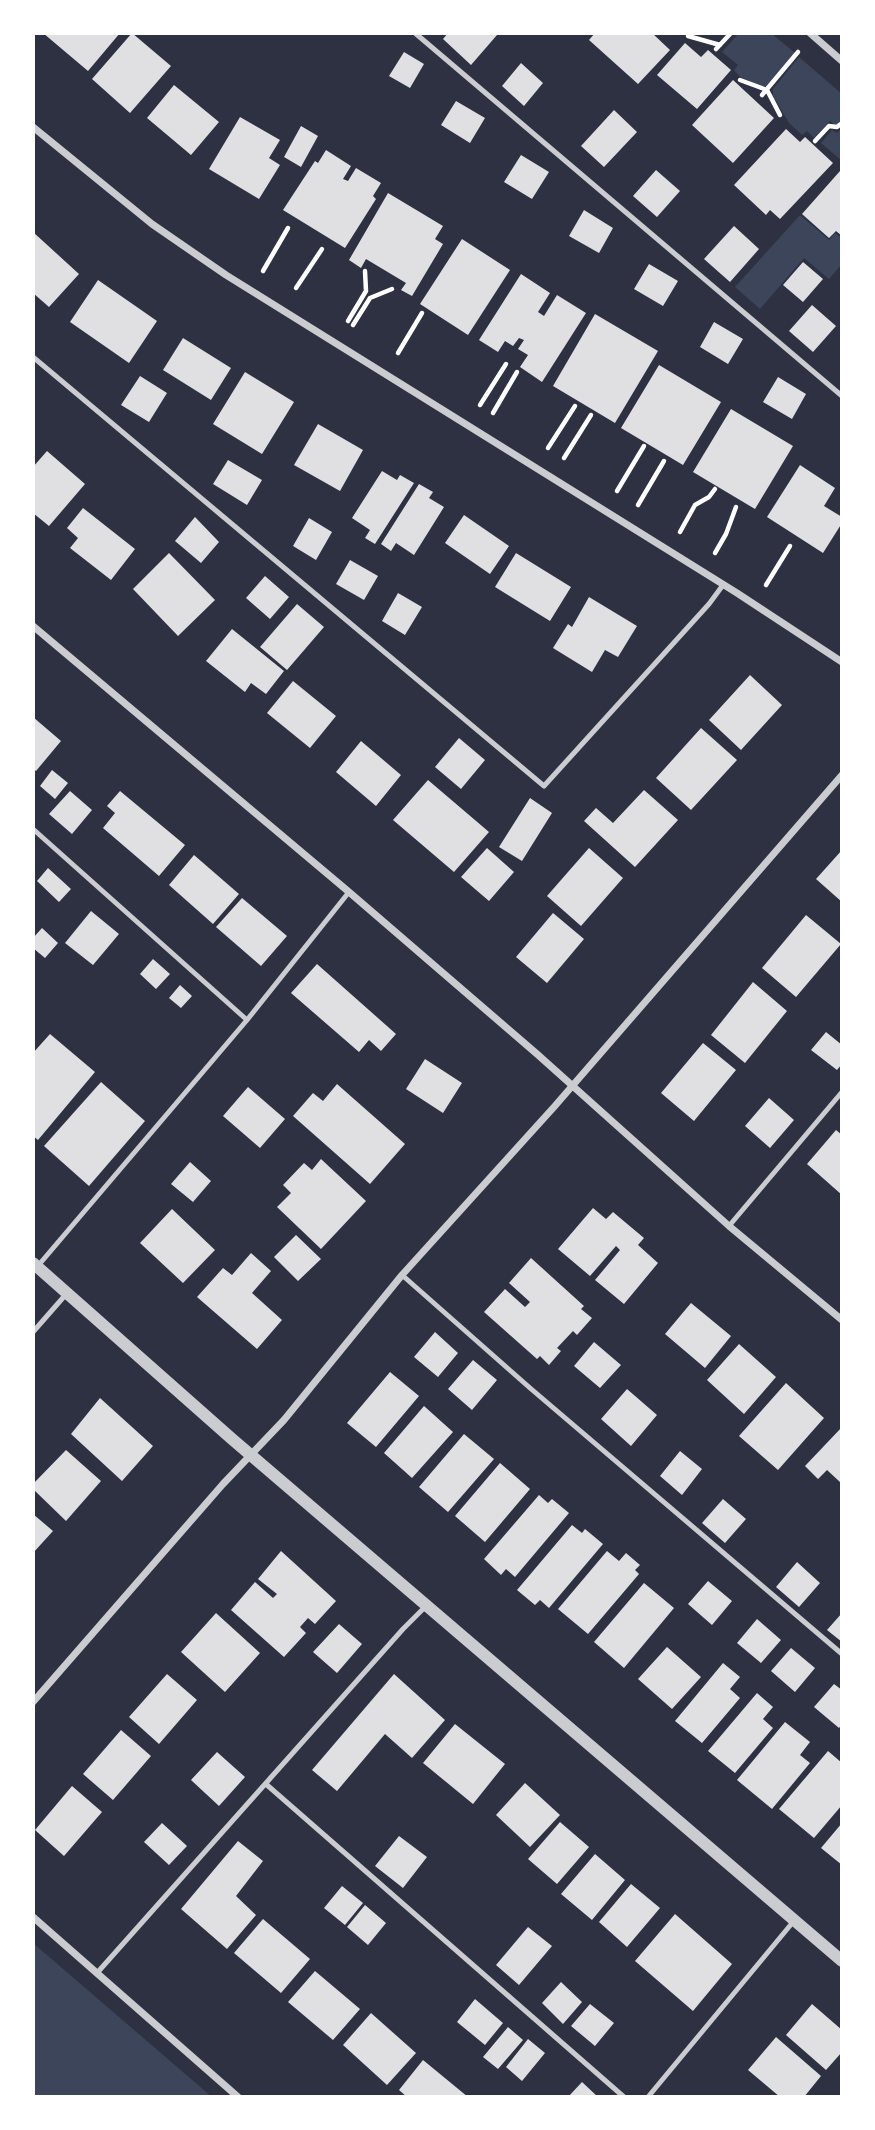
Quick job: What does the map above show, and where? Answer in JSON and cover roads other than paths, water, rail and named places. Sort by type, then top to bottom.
[{"type":"street","points":[[810,33],[842,61]]},
{"type":"street","points":[[33,127],[152,224],[226,275],[842,662]]},
{"type":"street","points":[[33,626],[349,892],[571,1084],[729,1226],[842,1320]]},
{"type":"street","points":[[33,1702],[250,1454],[284,1420],[402,1275],[842,775]]},
{"type":"street","points":[[35,1265],[250,1454],[842,1961]]},
{"type":"street","points":[[33,1917],[238,2097]]},
{"type":"lane","points":[[415,33],[842,396]]},
{"type":"lane","points":[[33,357],[544,786],[709,604],[723,585]]},
{"type":"lane","points":[[33,829],[247,1020]]},
{"type":"lane","points":[[35,1265],[247,1020],[349,892]]},
{"type":"lane","points":[[729,1226],[842,1092]]},
{"type":"lane","points":[[402,1275],[842,1654]]},
{"type":"lane","points":[[33,1332],[68,1292]]},
{"type":"lane","points":[[97,1973],[427,1605]]},
{"type":"lane","points":[[267,1785],[624,2097]]},
{"type":"lane","points":[[648,2097],[796,1920]]}]
